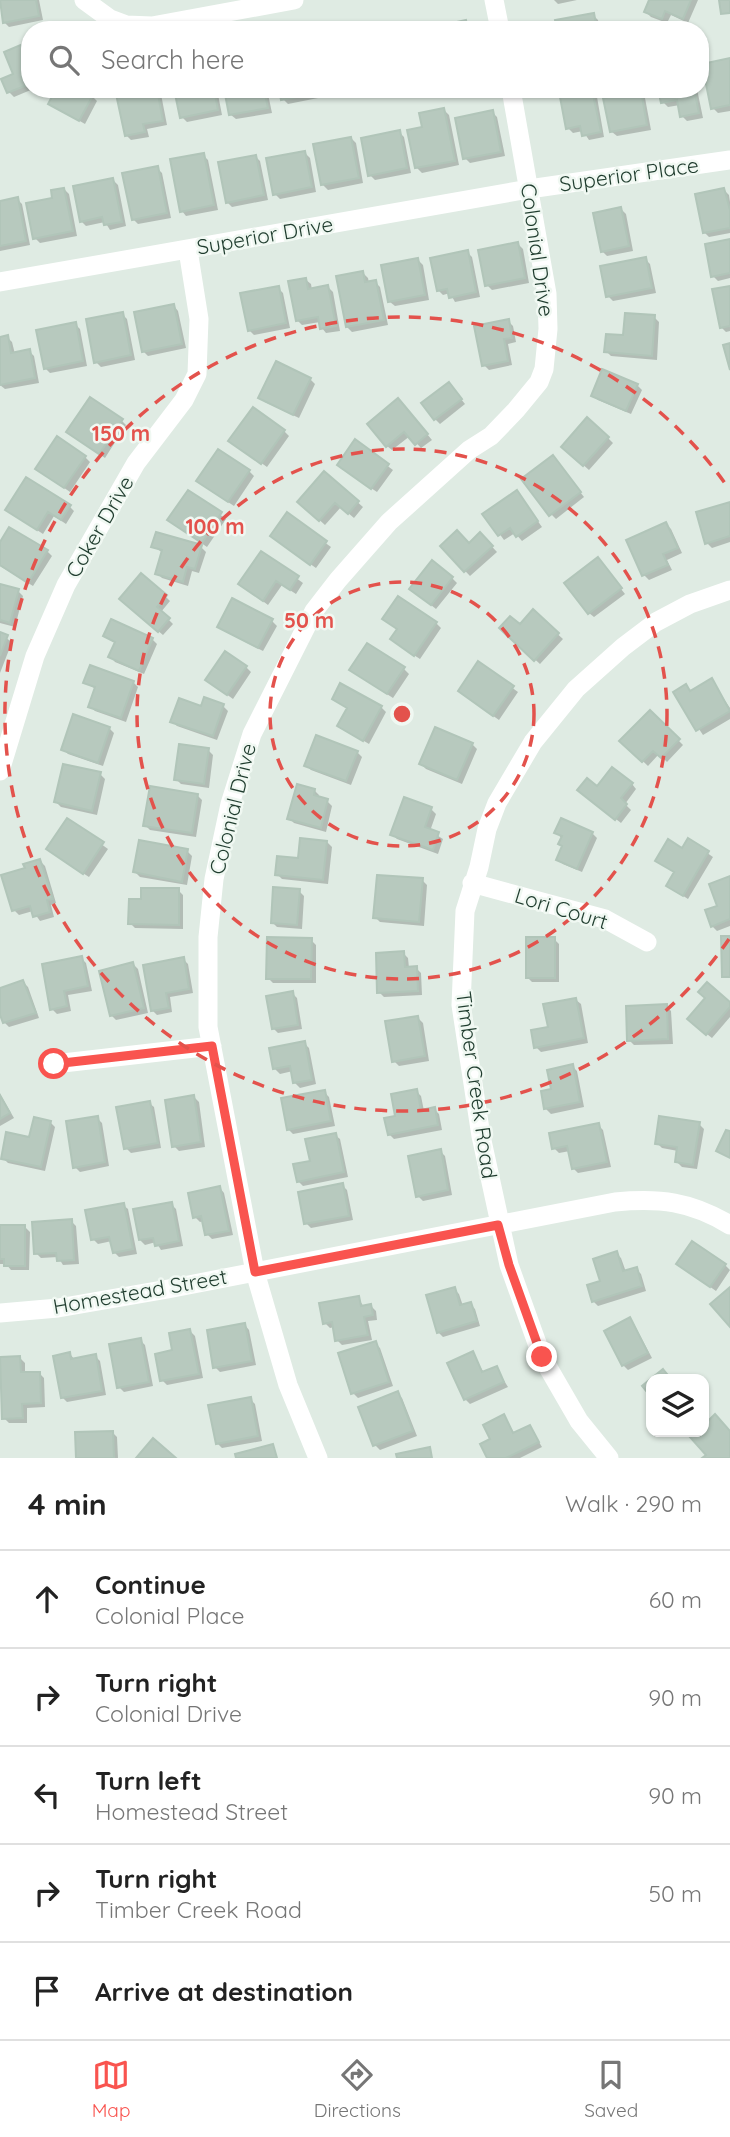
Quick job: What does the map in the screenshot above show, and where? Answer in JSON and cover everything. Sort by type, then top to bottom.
[{"type":"street","points":[[84,0],[116,21]]},
{"type":"street","points":[[179,21],[294,0]]},
{"type":"street","points":[[494,0],[498,21]]},
{"type":"street","name":"Colonial Drive","points":[[318,1458],[288,1385],[255,1272],[208,1027],[208,937],[214,879],[230,804],[252,734],[314,611],[389,522],[469,450],[491,436],[539,382],[544,369],[548,329],[547,294],[512,98]]},
{"type":"street","name":"Superior Place","points":[[529,190],[730,160]]},
{"type":"street","name":"Superior Drive","points":[[0,282],[529,190]]},
{"type":"street","name":"Coker Drive","points":[[0,771],[35,656],[66,585],[136,463],[184,400],[197,374],[199,319],[188,250]]},
{"type":"street","name":"Timber Creek Road","points":[[609,1458],[579,1421],[542,1357],[509,1265],[498,1225],[461,1005],[465,911],[479,867],[487,829],[497,803],[533,742],[576,689],[656,622],[690,604],[730,590]]},
{"type":"street","name":"Lori Court","points":[[472,883],[605,919],[647,942]]},
{"type":"street","points":[[54,1064],[212,1046]]},
{"type":"street","name":"Homestead Street","points":[[0,1313],[58,1308],[615,1202],[670,1200],[707,1211],[730,1225]]},
{"type":"building","points":[[0,0],[36,0],[39,16],[3,23]]},
{"type":"building","points":[[649,0],[691,0],[683,19],[665,11],[662,19],[644,12]]},
{"type":"building","points":[[719,0],[730,0],[730,13],[721,14]]},
{"type":"building","points":[[594,13],[595,21],[555,21]]},
{"type":"building","points":[[21,45],[21,88],[7,93],[1,79],[13,74],[4,52]]},
{"type":"building","points":[[730,58],[730,105],[711,109],[709,62]]},
{"type":"building","points":[[51,98],[91,98],[79,121],[48,104]]},
{"type":"building","points":[[117,98],[159,98],[163,121],[143,124],[145,132],[125,136]]},
{"type":"building","points":[[176,98],[216,98],[218,110],[180,118]]},
{"type":"building","points":[[226,98],[266,98],[268,108],[229,115]]},
{"type":"building","points":[[560,98],[594,98],[601,132],[582,136],[580,126],[566,129]]},
{"type":"building","points":[[603,98],[642,98],[647,125],[610,132]]},
{"type":"building","points":[[660,98],[696,98],[699,113],[680,117],[677,100],[661,103]]},
{"type":"building","points":[[444,108],[455,161],[415,168],[407,130],[422,127],[419,113]]},
{"type":"building","points":[[493,110],[501,152],[463,159],[455,118]]},
{"type":"building","points":[[400,130],[407,168],[368,176],[361,138]]},
{"type":"building","points":[[351,137],[359,178],[321,185],[313,144]]},
{"type":"building","points":[[305,151],[312,187],[273,195],[266,158]]},
{"type":"building","points":[[204,153],[214,205],[180,212],[170,159]]},
{"type":"building","points":[[256,155],[264,195],[226,203],[218,162]]},
{"type":"building","points":[[158,166],[167,213],[132,220],[122,173]]},
{"type":"building","points":[[113,178],[122,222],[104,225],[102,217],[80,222],[73,186]]},
{"type":"building","points":[[64,188],[73,231],[33,239],[26,203],[52,198],[51,190]]},
{"type":"building","points":[[724,188],[730,210],[730,228],[703,233],[695,194]]},
{"type":"building","points":[[18,197],[26,241],[0,246],[0,201]]},
{"type":"building","points":[[621,207],[629,246],[601,252],[593,213]]},
{"type":"building","points":[[730,239],[730,273],[711,277],[705,244]]},
{"type":"building","points":[[518,242],[525,278],[485,286],[478,250]]},
{"type":"building","points":[[468,250],[476,292],[449,298],[447,289],[437,291],[430,258]]},
{"type":"building","points":[[646,257],[652,288],[606,297],[600,266]]},
{"type":"building","points":[[418,258],[425,295],[388,302],[381,265]]},
{"type":"building","points":[[363,271],[365,282],[376,280],[384,320],[346,327],[336,276]]},
{"type":"building","points":[[306,278],[308,289],[328,285],[336,326],[320,329],[318,317],[296,321],[288,281]]},
{"type":"building","points":[[279,286],[286,323],[248,331],[240,293]]},
{"type":"building","points":[[730,286],[730,326],[720,328],[712,289]]},
{"type":"building","points":[[174,304],[182,344],[142,352],[134,312]]},
{"type":"building","points":[[123,312],[131,355],[94,363],[86,319]]},
{"type":"building","points":[[625,313],[655,315],[652,356],[604,352],[606,334],[623,335]]},
{"type":"building","points":[[509,319],[512,338],[504,339],[508,361],[482,366],[474,326]]},
{"type":"building","points":[[76,322],[83,361],[44,369],[36,330]]},
{"type":"building","points":[[8,335],[11,353],[30,349],[35,378],[0,385],[0,337]]},
{"type":"building","points":[[730,343],[730,370],[723,345]]},
{"type":"building","points":[[276,361],[311,378],[293,415],[258,398]]},
{"type":"building","points":[[602,369],[638,384],[626,411],[591,396]]},
{"type":"building","points":[[449,382],[462,399],[434,420],[421,403]]},
{"type":"building","points":[[90,397],[123,419],[99,454],[66,432]]},
{"type":"building","points":[[398,398],[428,434],[415,445],[404,432],[386,447],[367,424]]},
{"type":"building","points":[[253,407],[285,430],[261,464],[228,441]]},
{"type":"building","points":[[587,417],[609,437],[583,466],[561,447]]},
{"type":"building","points":[[57,436],[86,456],[64,488],[35,469]]},
{"type":"building","points":[[355,439],[389,464],[371,489],[337,465]]},
{"type":"building","points":[[218,449],[250,470],[228,502],[196,481]]},
{"type":"building","points":[[553,455],[581,492],[549,516],[521,479]]},
{"type":"building","points":[[324,471],[359,501],[348,514],[335,503],[319,521],[297,502]]},
{"type":"building","points":[[26,477],[71,505],[61,520],[48,512],[37,530],[5,510]]},
{"type":"building","points":[[188,490],[222,512],[202,543],[167,520]]},
{"type":"building","points":[[517,490],[538,521],[516,537],[510,528],[498,536],[482,514]]},
{"type":"building","points":[[730,502],[730,536],[705,544],[696,512]]},
{"type":"building","points":[[287,512],[327,541],[310,565],[270,536]]},
{"type":"building","points":[[666,522],[678,548],[663,554],[668,565],[642,576],[626,540]]},
{"type":"building","points":[[9,527],[48,550],[28,583],[0,565],[0,542]]},
{"type":"building","points":[[457,530],[469,543],[480,532],[493,546],[464,572],[440,546]]},
{"type":"building","points":[[156,532],[202,545],[195,569],[187,567],[183,582],[155,574],[162,550],[151,547]]},
{"type":"building","points":[[261,551],[299,576],[290,590],[276,581],[263,601],[238,584]]},
{"type":"building","points":[[598,557],[622,588],[588,614],[564,583]]},
{"type":"building","points":[[432,560],[453,577],[431,605],[409,589]]},
{"type":"building","points":[[141,573],[167,595],[157,607],[170,618],[158,632],[119,599]]},
{"type":"building","points":[[0,584],[19,589],[10,623],[0,620]]},
{"type":"building","points":[[398,596],[437,622],[414,656],[390,639],[397,629],[382,619]]},
{"type":"building","points":[[232,598],[273,619],[258,648],[217,627]]},
{"type":"building","points":[[533,609],[559,633],[534,661],[499,628],[510,616],[520,624]]},
{"type":"building","points":[[111,619],[153,638],[139,671],[108,657],[115,642],[103,636]]},
{"type":"building","points":[[0,632],[8,635],[0,656]]},
{"type":"building","points":[[367,643],[405,667],[387,694],[349,670]]},
{"type":"building","points":[[225,651],[247,666],[227,695],[205,680]]},
{"type":"building","points":[[478,661],[514,686],[493,716],[458,691]]},
{"type":"building","points":[[90,665],[134,681],[121,718],[88,707],[95,687],[83,683]]},
{"type":"building","points":[[712,678],[730,711],[696,731],[673,692],[686,684],[690,691]]},
{"type":"building","points":[[340,683],[382,706],[363,741],[337,726],[347,708],[332,699]]},
{"type":"building","points":[[204,697],[224,704],[213,736],[170,722],[179,698],[201,706]]},
{"type":"building","points":[[650,710],[680,739],[661,758],[653,751],[642,762],[619,741]]},
{"type":"building","points":[[73,714],[110,727],[98,763],[61,750]]},
{"type":"building","points":[[435,727],[473,743],[457,780],[419,764]]},
{"type":"building","points":[[316,735],[358,751],[346,781],[304,766]]},
{"type":"building","points":[[179,744],[209,748],[204,784],[174,780]]},
{"type":"building","points":[[63,764],[101,772],[92,811],[54,802]]},
{"type":"building","points":[[612,767],[633,783],[621,798],[627,804],[615,820],[577,790],[587,778],[597,786]]},
{"type":"building","points":[[297,784],[315,789],[314,795],[328,799],[321,828],[287,819]]},
{"type":"building","points":[[150,786],[198,794],[192,833],[143,826]]},
{"type":"building","points":[[404,797],[432,807],[425,827],[439,832],[433,850],[390,835]]},
{"type":"building","points":[[67,818],[104,842],[83,874],[46,849]]},
{"type":"building","points":[[561,818],[593,832],[577,869],[556,860],[562,846],[558,844],[562,836],[554,833]]},
{"type":"building","points":[[300,838],[327,841],[323,880],[275,875],[277,856],[298,858]]},
{"type":"building","points":[[688,838],[709,851],[683,896],[666,886],[674,872],[655,861],[668,839],[682,848]]},
{"type":"building","points":[[139,840],[188,849],[182,882],[133,872]]},
{"type":"building","points":[[40,859],[53,899],[47,900],[50,912],[33,917],[30,906],[12,911],[1,875],[25,868],[23,864]]},
{"type":"building","points":[[377,875],[423,878],[419,922],[373,918]]},
{"type":"building","points":[[730,876],[730,919],[711,927],[705,910],[717,906],[709,884]]},
{"type":"building","points":[[273,887],[300,889],[297,925],[271,923]]},
{"type":"building","points":[[141,888],[179,888],[179,925],[128,924],[129,899],[141,899]]},
{"type":"building","points":[[721,936],[730,936],[730,977],[722,977]]},
{"type":"building","points":[[267,937],[312,938],[311,979],[266,979]]},
{"type":"building","points":[[526,937],[555,937],[555,978],[526,978]]},
{"type":"building","points":[[404,951],[405,967],[417,966],[418,991],[377,993],[376,953]]},
{"type":"building","points":[[82,956],[88,986],[64,991],[67,1006],[50,1010],[42,964]]},
{"type":"building","points":[[184,957],[189,989],[166,993],[169,1008],[151,1011],[143,965]]},
{"type":"building","points":[[133,962],[144,1008],[110,1016],[99,971]]},
{"type":"building","points":[[23,980],[36,1013],[3,1023],[0,1015],[0,988]]},
{"type":"building","points":[[707,982],[730,1002],[730,1007],[706,1035],[687,1019],[705,998],[698,992]]},
{"type":"building","points":[[293,991],[298,1025],[272,1029],[266,996]]},
{"type":"building","points":[[576,998],[584,1038],[534,1048],[531,1030],[548,1027],[543,1004]]},
{"type":"building","points":[[667,1004],[668,1039],[627,1041],[626,1006]]},
{"type":"building","points":[[418,1016],[425,1056],[392,1062],[385,1021]]},
{"type":"building","points":[[305,1041],[312,1080],[293,1083],[290,1066],[273,1069],[269,1048]]},
{"type":"building","points":[[573,1064],[580,1102],[544,1109],[541,1091],[551,1089],[547,1070]]},
{"type":"building","points":[[417,1089],[421,1110],[435,1107],[438,1125],[388,1135],[384,1118],[395,1116],[391,1094]]},
{"type":"building","points":[[325,1090],[331,1121],[287,1130],[281,1098]]},
{"type":"building","points":[[0,1095],[10,1113],[0,1119]]},
{"type":"building","points":[[194,1095],[201,1142],[172,1147],[165,1100]]},
{"type":"building","points":[[150,1101],[158,1143],[124,1149],[116,1107]]},
{"type":"building","points":[[98,1116],[105,1162],[73,1168],[66,1121]]},
{"type":"building","points":[[659,1116],[700,1122],[693,1165],[675,1162],[677,1147],[655,1144]]},
{"type":"building","points":[[34,1117],[51,1121],[41,1167],[1,1159],[6,1132],[29,1137]]},
{"type":"building","points":[[599,1123],[607,1162],[572,1169],[567,1146],[552,1149],[549,1133]]},
{"type":"building","points":[[726,1130],[730,1131],[730,1158],[716,1151]]},
{"type":"building","points":[[336,1133],[344,1172],[297,1182],[293,1164],[310,1161],[305,1139]]},
{"type":"building","points":[[441,1149],[448,1190],[416,1197],[408,1156]]},
{"type":"building","points":[[343,1183],[349,1216],[304,1224],[298,1192]]},
{"type":"building","points":[[220,1186],[229,1231],[205,1235],[201,1216],[193,1218],[188,1193]]},
{"type":"building","points":[[172,1202],[179,1241],[155,1246],[153,1238],[139,1240],[133,1209]]},
{"type":"building","points":[[124,1203],[133,1249],[113,1253],[109,1237],[91,1240],[85,1210]]},
{"type":"building","points":[[72,1219],[74,1260],[57,1261],[56,1253],[34,1254],[32,1222]]},
{"type":"building","points":[[0,1225],[25,1225],[25,1266],[4,1266],[4,1259],[0,1259]]},
{"type":"building","points":[[692,1241],[726,1264],[710,1287],[676,1264]]},
{"type":"building","points":[[617,1251],[623,1271],[637,1267],[642,1286],[592,1302],[587,1285],[600,1281],[593,1259]]},
{"type":"building","points":[[455,1287],[460,1305],[471,1302],[477,1321],[437,1333],[426,1295]]},
{"type":"building","points":[[730,1287],[730,1327],[710,1304]]},
{"type":"building","points":[[359,1296],[361,1306],[371,1304],[373,1315],[364,1317],[368,1335],[335,1341],[332,1322],[323,1324],[319,1303]]},
{"type":"building","points":[[630,1317],[648,1353],[622,1366],[604,1331]]},
{"type":"building","points":[[245,1323],[252,1361],[213,1368],[207,1330]]},
{"type":"building","points":[[190,1329],[199,1374],[160,1381],[155,1354],[172,1350],[169,1333]]},
{"type":"building","points":[[141,1338],[149,1382],[117,1388],[109,1344]]},
{"type":"building","points":[[376,1341],[389,1382],[351,1394],[338,1353]]},
{"type":"building","points":[[473,1351],[482,1372],[497,1366],[504,1382],[464,1400],[447,1363]]},
{"type":"building","points":[[70,1352],[71,1359],[96,1354],[102,1391],[61,1398],[53,1356]]},
{"type":"building","points":[[20,1356],[21,1372],[40,1372],[41,1403],[22,1404],[23,1418],[2,1419],[0,1357]]},
{"type":"building","points":[[398,1391],[413,1431],[373,1446],[358,1407]]},
{"type":"building","points":[[251,1397],[258,1436],[216,1444],[208,1405]]},
{"type":"building","points":[[504,1414],[513,1433],[530,1425],[539,1442],[506,1458],[487,1458],[480,1444],[490,1439],[483,1425]]},
{"type":"building","points":[[715,1414],[730,1431],[730,1458],[702,1458],[706,1455],[690,1437],[709,1437],[709,1420]]},
{"type":"building","points":[[113,1431],[114,1458],[76,1458],[75,1432]]},
{"type":"building","points":[[153,1438],[176,1458],[136,1458]]},
{"type":"building","points":[[273,1444],[277,1458],[236,1458],[235,1454]]},
{"type":"building","points":[[430,1447],[432,1458],[397,1458],[396,1454]]},
{"type":"route","points":[[54,1064],[212,1046],[255,1272],[498,1225],[509,1265],[542,1357]]}]
